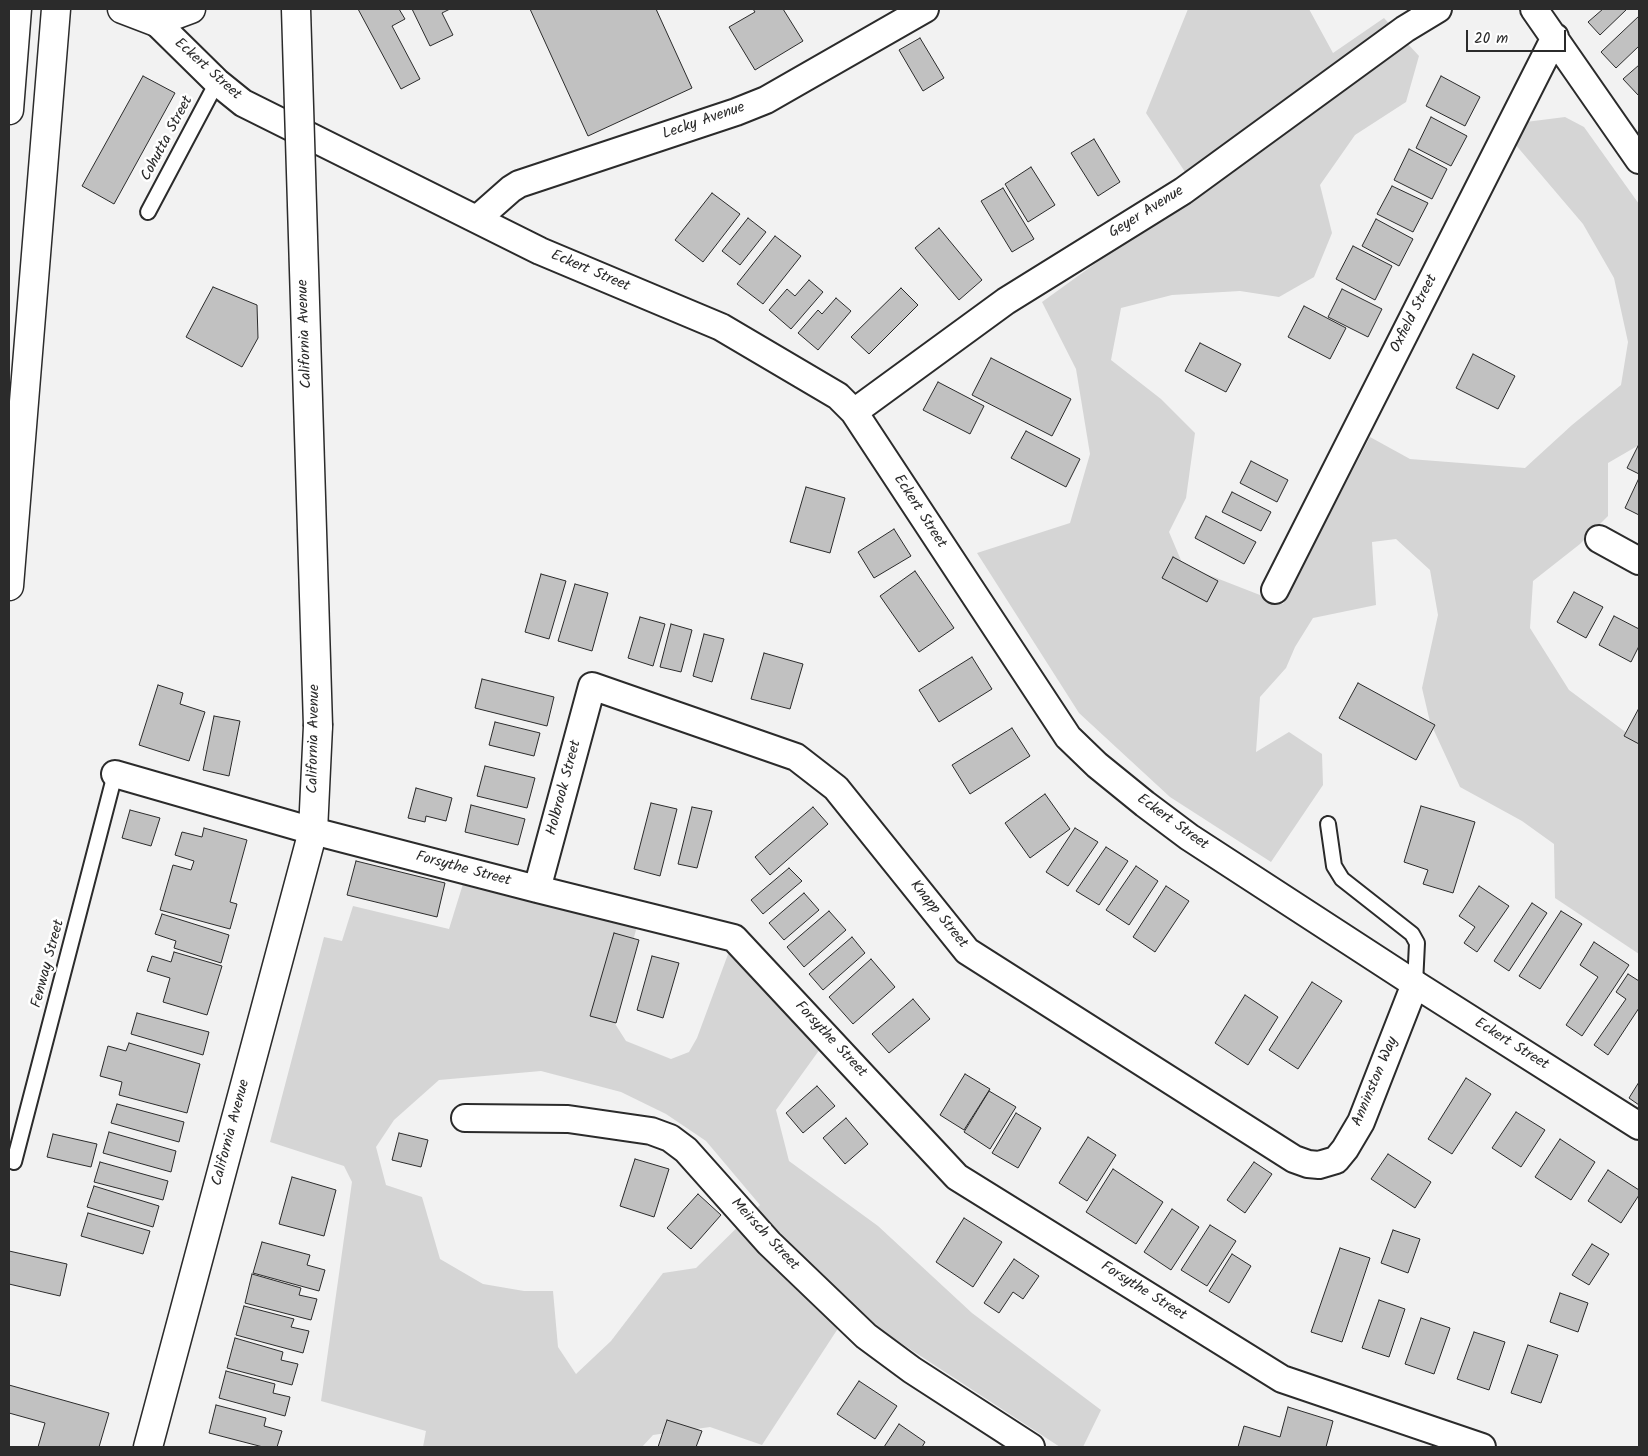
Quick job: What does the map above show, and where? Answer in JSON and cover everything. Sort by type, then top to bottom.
[{"type":"main road","points":[[9,110],[17,9]]},
{"type":"main road","points":[[9,586],[56,9]]},
{"type":"main road","name":"Eckert Street","points":[[122,9],[156,22]]},
{"type":"main road","points":[[156,22],[191,9]]},
{"type":"main road","name":"California Avenue","points":[[148,1447],[313,831],[318,726],[296,9]]},
{"type":"street","name":"Lecky Avenue","points":[[477,220],[519,184],[736,112],[766,100],[925,9]]},
{"type":"street","name":"Geyer Avenue","points":[[854,412],[1006,301],[1183,191],[1405,29],[1438,9]]},
{"type":"street","points":[[1534,9],[1639,160]]},
{"type":"street","name":"Eckert Street","points":[[156,22],[217,82],[243,102],[540,251],[721,327],[838,396],[854,412],[1068,737],[1104,770],[1189,837],[1415,984],[1639,1126]]},
{"type":"street","name":"Oxfield Street","points":[[1275,590],[1555,37]]},
{"type":"street","points":[[1599,540],[1639,561]]},
{"type":"street","name":"Holbrook Street","points":[[537,890],[592,686]]},
{"type":"street","name":"Knapp Street","points":[[592,686],[796,757],[836,788],[967,951],[1294,1159],[1308,1164],[1319,1165]]},
{"type":"street","name":"Forsythe Street","points":[[115,774],[313,831],[537,890],[734,938],[957,1176],[1282,1379],[1482,1447]]},
{"type":"street","name":"Anninston Way","points":[[1319,1165],[1336,1160],[1346,1149],[1361,1122],[1415,984]]},
{"type":"street","name":"Meirsch Street","points":[[465,1118],[568,1119],[651,1131],[670,1138],[686,1150],[769,1243],[866,1336],[912,1370],[1031,1447]]},
{"type":"lane","name":"Cohutta Street","points":[[148,212],[217,82]]},
{"type":"lane","name":"Fenway Street","points":[[14,1162],[115,774]]},
{"type":"lane","points":[[1328,824],[1334,866],[1342,879],[1412,934],[1417,943],[1415,984]]},
{"type":"shaded area","points":[[1188,9],[1309,9],[1333,53],[1384,18],[1419,56],[1406,102],[1355,135],[1320,185],[1332,233],[1314,277],[1279,297],[1240,291],[1172,295],[1121,308],[1111,360],[1161,399],[1195,433],[1186,498],[1169,532],[1183,565],[1283,604],[1370,437],[1410,459],[1525,468],[1572,425],[1621,385],[1628,342],[1614,278],[1583,224],[1509,137],[1518,123],[1565,117],[1584,127],[1639,204],[1639,445],[1608,463],[1608,516],[1580,544],[1533,581],[1530,628],[1569,690],[1639,742],[1639,954],[1555,898],[1554,844],[1522,821],[1460,787],[1430,722],[1422,688],[1438,615],[1430,570],[1396,539],[1372,542],[1376,605],[1313,618],[1295,647],[1286,668],[1260,697],[1256,752],[1289,732],[1322,754],[1323,785],[1271,862],[1170,797],[1079,713],[977,553],[1070,523],[1090,454],[1076,369],[1042,302],[1197,190],[1146,113]]},
{"type":"shaded area","points":[[467,871],[640,915],[612,1019],[626,1041],[671,1059],[689,1052],[697,1038],[734,938],[828,1038],[776,1110],[789,1161],[878,1226],[972,1313],[1101,1410],[1083,1447],[1060,1447],[850,1310],[762,1445],[710,1427],[653,1435],[642,1447],[423,1447],[426,1431],[321,1401],[352,1182],[344,1166],[270,1142],[324,937],[342,941],[353,906],[449,929]],"holes":[[[541,1071],[621,1092],[666,1114],[706,1141],[760,1205],[696,1268],[663,1273],[611,1341],[576,1374],[558,1347],[553,1291],[524,1291],[483,1284],[440,1259],[422,1197],[386,1185],[376,1147],[394,1120],[439,1080]]]},
{"type":"building","points":[[358,9],[399,9],[405,19],[392,26],[420,79],[401,89]]},
{"type":"building","points":[[412,9],[450,9],[442,13],[453,35],[430,46]]},
{"type":"building","points":[[530,9],[656,9],[692,88],[588,136]]},
{"type":"building","points":[[753,9],[783,9],[803,41],[755,70],[729,27],[755,12]]},
{"type":"building","points":[[1603,9],[1627,9],[1600,35],[1588,22]]},
{"type":"building","points":[[1639,16],[1639,46],[1616,68],[1601,52]]},
{"type":"building","points":[[920,38],[944,78],[923,91],[899,50]]},
{"type":"building","points":[[1639,65],[1639,96],[1623,79]]},
{"type":"building","points":[[143,76],[175,93],[114,204],[82,186]]},
{"type":"building","points":[[1441,76],[1480,97],[1465,126],[1426,106]]},
{"type":"building","points":[[1431,117],[1467,136],[1451,166],[1416,148]]},
{"type":"building","points":[[1094,139],[1120,182],[1098,196],[1071,153]]},
{"type":"building","points":[[1409,149],[1447,169],[1432,199],[1394,180]]},
{"type":"building","points":[[1031,167],[1055,205],[1028,222],[1005,184]]},
{"type":"building","points":[[1392,186],[1428,203],[1413,232],[1377,214]]},
{"type":"building","points":[[1003,188],[1034,239],[1012,252],[981,201]]},
{"type":"building","points":[[712,193],[740,214],[703,262],[675,240]]},
{"type":"building","points":[[748,218],[766,232],[740,265],[722,251]]},
{"type":"building","points":[[1376,219],[1413,239],[1399,266],[1362,246]]},
{"type":"building","points":[[939,228],[982,280],[959,300],[915,248]]},
{"type":"building","points":[[775,236],[801,256],[763,304],[737,284]]},
{"type":"building","points":[[1353,246],[1392,266],[1375,300],[1336,279]]},
{"type":"building","points":[[809,280],[823,292],[791,329],[769,310],[787,289],[795,296]]},
{"type":"building","points":[[213,287],[257,305],[258,338],[242,367],[186,337]]},
{"type":"building","points":[[901,288],[918,305],[869,354],[851,337]]},
{"type":"building","points":[[1342,289],[1382,309],[1368,337],[1328,317]]},
{"type":"building","points":[[836,298],[851,311],[818,350],[798,333],[818,310],[822,314]]},
{"type":"building","points":[[1304,306],[1346,328],[1330,359],[1288,337]]},
{"type":"building","points":[[1200,343],[1241,364],[1226,392],[1185,371]]},
{"type":"building","points":[[1473,354],[1515,376],[1498,409],[1456,388]]},
{"type":"building","points":[[991,358],[1071,399],[1052,436],[972,395]]},
{"type":"building","points":[[938,382],[984,406],[970,434],[923,410]]},
{"type":"building","points":[[1026,431],[1080,459],[1066,487],[1011,458]]},
{"type":"building","points":[[1639,444],[1639,474],[1627,468]]},
{"type":"building","points":[[1251,461],[1288,480],[1277,502],[1240,483]]},
{"type":"building","points":[[1639,478],[1639,515],[1625,508]]},
{"type":"building","points":[[806,487],[845,498],[830,553],[790,542]]},
{"type":"building","points":[[1232,492],[1271,512],[1261,531],[1222,512]]},
{"type":"building","points":[[1206,516],[1256,542],[1244,564],[1195,538]]},
{"type":"building","points":[[894,529],[911,556],[874,578],[858,552]]},
{"type":"building","points":[[1173,557],[1218,581],[1207,602],[1162,578]]},
{"type":"building","points":[[915,571],[954,628],[919,652],[880,596]]},
{"type":"building","points":[[541,574],[566,581],[549,639],[525,632]]},
{"type":"building","points":[[575,584],[608,593],[592,651],[558,641]]},
{"type":"building","points":[[1574,592],[1603,607],[1586,638],[1557,622]]},
{"type":"building","points":[[1614,616],[1639,629],[1639,646],[1631,662],[1599,645]]},
{"type":"building","points":[[640,617],[665,624],[653,666],[628,658]]},
{"type":"building","points":[[671,624],[692,630],[681,672],[660,667]]},
{"type":"building","points":[[704,634],[724,639],[712,682],[693,676]]},
{"type":"building","points":[[764,653],[803,664],[790,709],[751,699]]},
{"type":"building","points":[[972,657],[992,689],[939,722],[919,690]]},
{"type":"building","points":[[482,679],[554,697],[547,726],[475,708]]},
{"type":"building","points":[[1358,683],[1435,725],[1416,760],[1339,718]]},
{"type":"building","points":[[158,685],[183,693],[180,704],[205,712],[189,761],[139,745]]},
{"type":"building","points":[[1639,708],[1639,744],[1624,736]]},
{"type":"building","points":[[214,716],[240,721],[229,776],[203,770]]},
{"type":"building","points":[[495,722],[540,733],[534,756],[489,745]]},
{"type":"building","points":[[1012,728],[1030,756],[970,794],[952,765]]},
{"type":"building","points":[[485,766],[535,778],[527,808],[477,796]]},
{"type":"building","points":[[416,788],[452,798],[446,821],[426,816],[425,822],[408,818]]},
{"type":"building","points":[[1045,794],[1070,829],[1030,858],[1005,823]]},
{"type":"building","points":[[651,803],[677,809],[660,876],[634,869]]},
{"type":"building","points":[[471,805],[525,819],[518,845],[465,832]]},
{"type":"building","points":[[1421,806],[1475,822],[1453,893],[1423,884],[1428,870],[1404,862]]},
{"type":"building","points":[[692,807],[712,811],[697,868],[678,864]]},
{"type":"building","points":[[813,807],[828,824],[770,875],[755,857]]},
{"type":"building","points":[[130,810],[160,818],[151,846],[122,838]]},
{"type":"building","points":[[204,828],[247,840],[230,902],[237,904],[230,929],[160,910],[173,865],[191,870],[194,861],[175,855],[182,832],[202,837]]},
{"type":"building","points":[[1075,828],[1098,842],[1068,886],[1046,872]]},
{"type":"building","points":[[1106,847],[1128,861],[1099,905],[1076,891]]},
{"type":"building","points":[[356,861],[445,883],[437,917],[347,895]]},
{"type":"building","points":[[1136,866],[1158,881],[1129,925],[1106,910]]},
{"type":"building","points":[[789,868],[802,881],[763,914],[751,900]]},
{"type":"building","points":[[1166,886],[1189,901],[1155,952],[1133,937]]},
{"type":"building","points":[[1479,886],[1509,906],[1477,952],[1464,943],[1475,927],[1459,916]]},
{"type":"building","points":[[804,893],[819,910],[784,940],[769,923]]},
{"type":"building","points":[[1532,903],[1547,913],[1509,971],[1494,961]]},
{"type":"building","points":[[829,911],[846,930],[804,967],[787,947]]},
{"type":"building","points":[[1561,911],[1582,924],[1540,989],[1519,976]]},
{"type":"building","points":[[162,914],[229,935],[221,963],[174,948],[176,941],[155,934]]},
{"type":"building","points":[[614,933],[639,940],[616,1023],[590,1016]]},
{"type":"building","points":[[852,937],[865,953],[823,990],[809,974]]},
{"type":"building","points":[[1594,942],[1629,965],[1582,1036],[1566,1025],[1598,977],[1580,965]]},
{"type":"building","points":[[174,952],[222,966],[207,1015],[163,1002],[170,978],[147,971],[152,956],[171,962]]},
{"type":"building","points":[[652,956],[679,963],[663,1018],[637,1010]]},
{"type":"building","points":[[871,959],[895,987],[853,1024],[829,997]]},
{"type":"building","points":[[1628,974],[1639,981],[1639,1008],[1608,1055],[1594,1045],[1626,999],[1616,992]]},
{"type":"building","points":[[1312,982],[1342,1001],[1298,1069],[1269,1050]]},
{"type":"building","points":[[1245,995],[1278,1017],[1248,1065],[1215,1043]]},
{"type":"building","points":[[913,999],[930,1019],[889,1053],[872,1034]]},
{"type":"building","points":[[137,1013],[209,1032],[203,1055],[131,1034]]},
{"type":"building","points":[[129,1043],[200,1064],[187,1113],[119,1095],[122,1082],[100,1076],[108,1046],[126,1051]]},
{"type":"building","points":[[965,1074],[990,1089],[964,1130],[940,1115]]},
{"type":"building","points":[[1466,1078],[1491,1094],[1452,1154],[1428,1139]]},
{"type":"building","points":[[1639,1082],[1639,1105],[1629,1098]]},
{"type":"building","points":[[817,1086],[835,1106],[803,1133],[786,1113]]},
{"type":"building","points":[[989,1091],[1016,1107],[990,1149],[964,1132]]},
{"type":"building","points":[[117,1104],[184,1122],[179,1142],[111,1123]]},
{"type":"building","points":[[1516,1112],[1545,1130],[1521,1167],[1492,1148]]},
{"type":"building","points":[[1016,1113],[1041,1128],[1018,1168],[992,1153]]},
{"type":"building","points":[[846,1118],[868,1144],[845,1164],[823,1138]]},
{"type":"building","points":[[109,1132],[176,1151],[171,1172],[103,1153]]},
{"type":"building","points":[[399,1133],[428,1140],[421,1167],[392,1160]]},
{"type":"building","points":[[53,1134],[97,1144],[91,1167],[47,1157]]},
{"type":"building","points":[[1088,1137],[1116,1155],[1087,1201],[1059,1183]]},
{"type":"building","points":[[1560,1139],[1595,1162],[1571,1200],[1535,1177]]},
{"type":"building","points":[[1388,1154],[1431,1182],[1415,1208],[1371,1179]]},
{"type":"building","points":[[635,1159],[669,1169],[654,1217],[620,1206]]},
{"type":"building","points":[[100,1162],[168,1181],[163,1200],[94,1182]]},
{"type":"building","points":[[1254,1162],[1272,1174],[1245,1213],[1227,1200]]},
{"type":"building","points":[[1113,1169],[1163,1202],[1136,1244],[1086,1212]]},
{"type":"building","points":[[1608,1170],[1639,1190],[1639,1195],[1621,1223],[1588,1201]]},
{"type":"building","points":[[292,1177],[336,1190],[324,1236],[279,1224]]},
{"type":"building","points":[[94,1186],[159,1206],[153,1227],[87,1207]]},
{"type":"building","points":[[698,1194],[721,1215],[691,1249],[667,1228]]},
{"type":"building","points":[[1172,1209],[1199,1227],[1171,1270],[1144,1252]]},
{"type":"building","points":[[88,1213],[150,1231],[143,1254],[81,1236]]},
{"type":"building","points":[[964,1218],[1002,1242],[973,1287],[936,1262]]},
{"type":"building","points":[[1210,1225],[1236,1241],[1207,1286],[1181,1270]]},
{"type":"building","points":[[1393,1230],[1420,1239],[1408,1273],[1381,1263]]},
{"type":"building","points":[[262,1242],[310,1255],[307,1265],[325,1270],[319,1291],[253,1273]]},
{"type":"building","points":[[1592,1244],[1609,1254],[1589,1285],[1572,1275]]},
{"type":"building","points":[[1340,1248],[1370,1258],[1342,1342],[1311,1332]]},
{"type":"building","points":[[9,1251],[67,1264],[60,1296],[9,1284]]},
{"type":"building","points":[[1232,1254],[1251,1266],[1229,1303],[1209,1291]]},
{"type":"building","points":[[1014,1259],[1039,1276],[1023,1299],[1013,1292],[999,1313],[984,1303]]},
{"type":"building","points":[[252,1274],[301,1288],[299,1295],[317,1299],[311,1320],[245,1303]]},
{"type":"building","points":[[1560,1293],[1588,1303],[1578,1332],[1550,1322]]},
{"type":"building","points":[[1379,1300],[1405,1309],[1389,1357],[1362,1348]]},
{"type":"building","points":[[244,1306],[294,1319],[291,1327],[309,1331],[303,1353],[236,1335]]},
{"type":"building","points":[[1421,1318],[1450,1328],[1434,1374],[1405,1364]]},
{"type":"building","points":[[1474,1332],[1505,1342],[1489,1390],[1457,1379]]},
{"type":"building","points":[[235,1338],[283,1352],[281,1360],[298,1364],[292,1385],[227,1368]]},
{"type":"building","points":[[1528,1345],[1558,1355],[1541,1403],[1511,1393]]},
{"type":"building","points":[[226,1371],[275,1384],[273,1393],[290,1397],[285,1416],[219,1398]]},
{"type":"building","points":[[859,1381],[897,1406],[875,1439],[837,1414]]},
{"type":"building","points":[[9,1385],[109,1413],[99,1447],[38,1447],[45,1423],[9,1413]]},
{"type":"building","points":[[216,1405],[266,1418],[264,1426],[282,1431],[277,1447],[263,1447],[209,1433]]},
{"type":"building","points":[[1288,1407],[1333,1421],[1326,1447],[1238,1447],[1244,1426],[1280,1437]]},
{"type":"building","points":[[667,1420],[702,1431],[696,1447],[658,1447]]},
{"type":"building","points":[[899,1424],[925,1442],[922,1447],[884,1447]]}]
